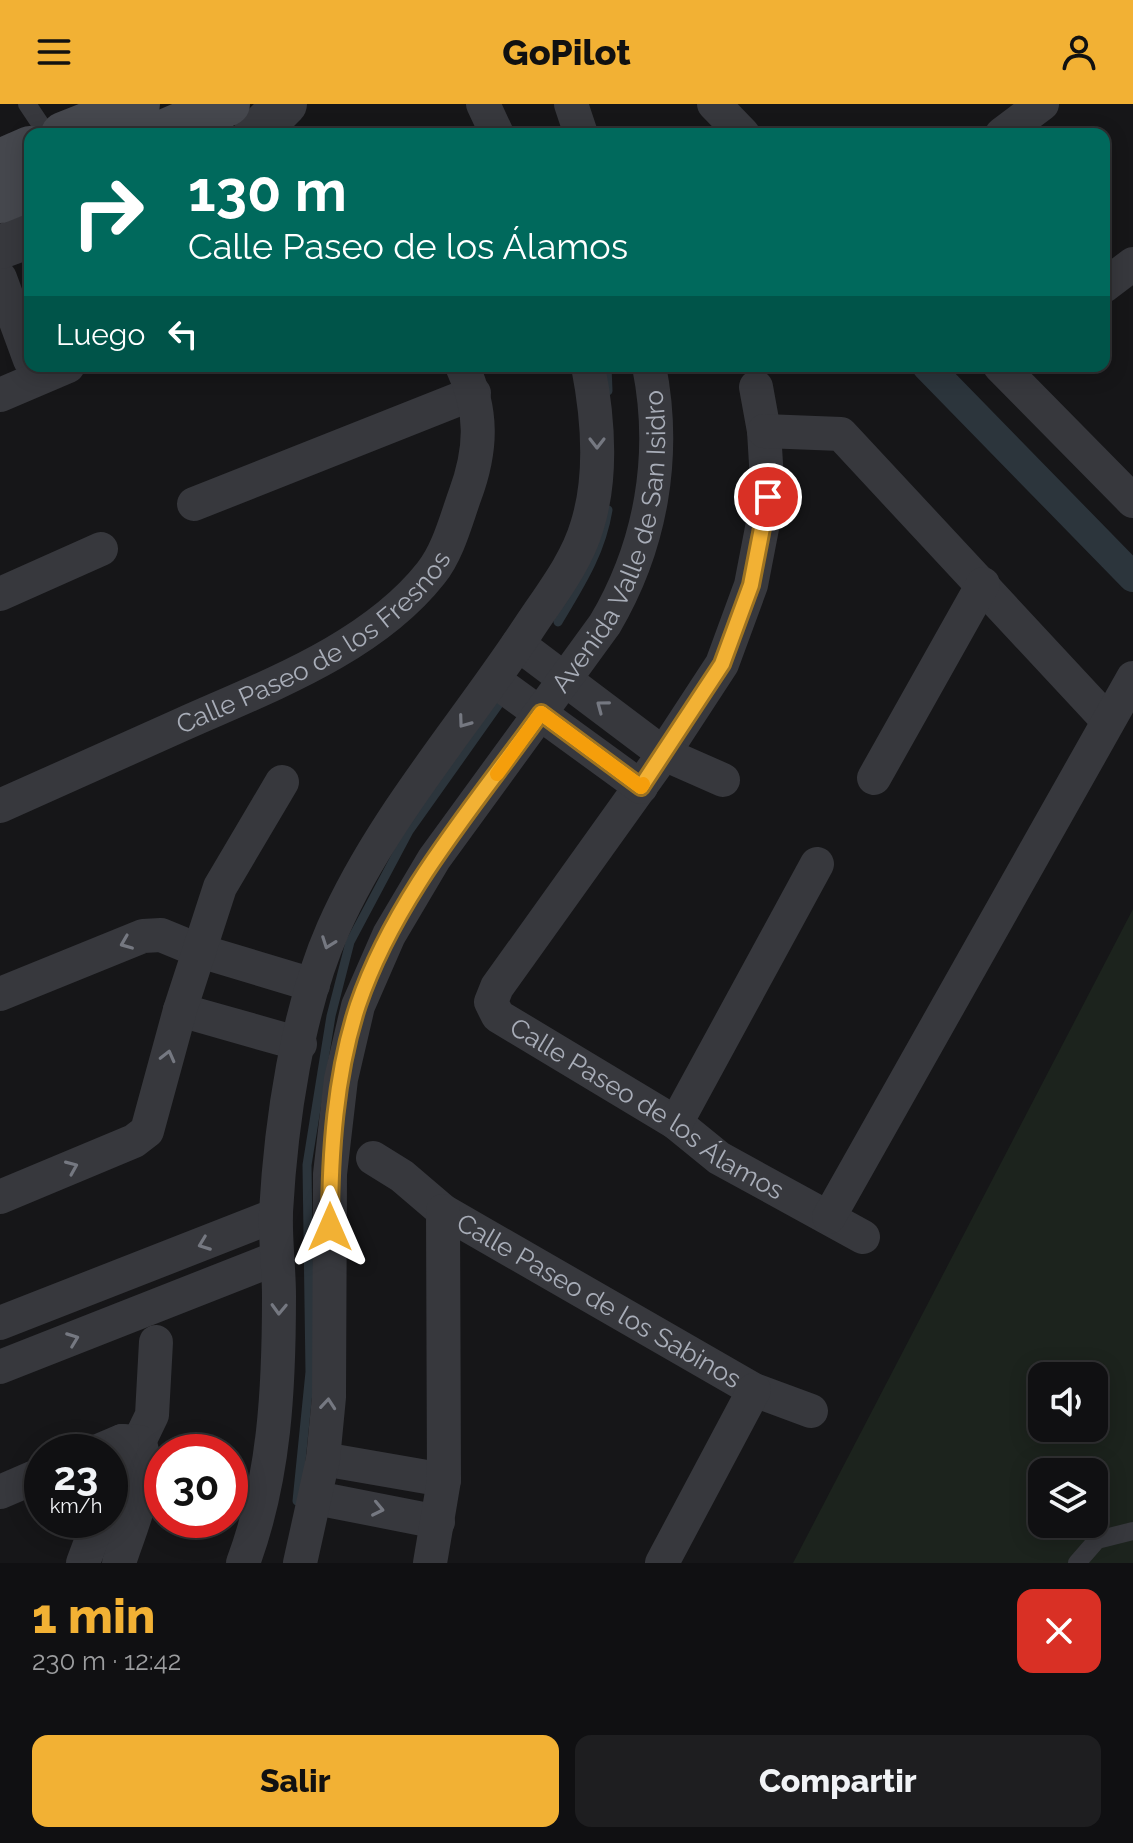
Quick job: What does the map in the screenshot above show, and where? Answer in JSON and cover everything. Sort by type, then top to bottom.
[{"type":"main road","points":[[172,128],[228,104]]},
{"type":"street","points":[[261,128],[285,104]]},
{"type":"street","points":[[483,104],[494,128]]},
{"type":"street","points":[[571,104],[579,128]]},
{"type":"street","points":[[714,104],[737,128]]},
{"type":"street","points":[[1010,128],[1042,104]]},
{"type":"street","points":[[0,247],[17,191]]},
{"type":"street","points":[[1110,281],[1133,264]]},
{"type":"street","points":[[0,278],[24,344]]},
{"type":"street","points":[[0,395],[29,372]]},
{"type":"street","name":"Avenida Valle de San Isidro","points":[[243,1563],[255,1532],[272,1460],[279,1325],[276,1215],[282,1145],[313,985],[332,931],[360,873],[392,821],[494,680],[570,565],[588,525],[597,465],[596,408],[589,372]]},
{"type":"street","name":"Avenida Valle de San Isidro","points":[[300,1563],[323,1459],[329,1397],[330,1174],[341,1079],[358,1006],[389,935],[434,859],[605,624],[628,585],[647,528],[655,466],[654,392],[650,372]]},
{"type":"street","points":[[1006,372],[1133,501]]},
{"type":"street","points":[[194,504],[468,380]]},
{"type":"street","name":"Calle Paseo de los Fresnos","points":[[0,806],[228,704],[344,646],[385,617],[432,572],[452,530],[478,459],[468,380]]},
{"type":"street","name":"Calle Paseo de los Álamos","points":[[756,387],[764,431],[768,497],[751,585],[722,664],[664,754],[497,987],[491,1002],[498,1016],[676,1123],[719,1158],[863,1237]]},
{"type":"street","points":[[764,431],[841,434],[1108,721]]},
{"type":"street","points":[[0,594],[101,549]]},
{"type":"street","points":[[874,778],[983,584]]},
{"type":"street","points":[[518,644],[664,754],[723,780]]},
{"type":"street","points":[[829,1217],[1133,678]]},
{"type":"street","points":[[494,680],[641,787]]},
{"type":"street","points":[[0,1197],[134,1141],[147,1131],[180,1010],[220,887],[282,782]]},
{"type":"street","points":[[676,1123],[817,864]]},
{"type":"street","points":[[0,994],[143,936],[161,935],[200,951],[313,985]]},
{"type":"street","points":[[180,1010],[300,1044]]},
{"type":"street","name":"Calle Paseo de los Sabinos","points":[[373,1158],[402,1176],[443,1211],[754,1390],[811,1411]]},
{"type":"street","name":"Calle Paseo de los Sabinos","points":[[430,1563],[444,1480],[443,1211]]},
{"type":"street","points":[[0,1323],[276,1215]]},
{"type":"street","points":[[0,1367],[277,1258]]},
{"type":"street","points":[[128,1437],[152,1415],[156,1342]]},
{"type":"street","name":"Calle Paseo de los Sabinos","points":[[662,1563],[754,1390]]},
{"type":"street","points":[[128,1449],[146,1458],[141,1491],[128,1534]]},
{"type":"street","points":[[323,1459],[444,1480]]},
{"type":"street","points":[[0,1492],[24,1482]]},
{"type":"street","points":[[316,1498],[438,1522]]},
{"type":"street","points":[[83,1563],[92,1538]]},
{"type":"street","points":[[119,1563],[127,1538]]},
{"type":"lane","points":[[27,104],[43,128]]},
{"type":"lane","points":[[1077,1563],[1097,1540],[1133,1531]]},
{"type":"shaded area","points":[[1133,909],[1133,1563],[793,1563]]},
{"type":"waterway","points":[[607,372],[608,391]]},
{"type":"waterway","points":[[933,372],[1133,577]]},
{"type":"waterway","points":[[558,622],[595,555],[608,510]]},
{"type":"waterway","points":[[297,1501],[310,1372],[307,1165],[331,1016],[350,942],[409,831],[504,697]]},
{"type":"slow traffic","points":[[497,774],[541,713],[641,787],[643,784]]},
{"type":"route","points":[[330,1227],[330,1174],[341,1079],[358,1006],[389,935],[434,859],[541,713],[641,787],[722,664],[751,585],[768,497]]}]
